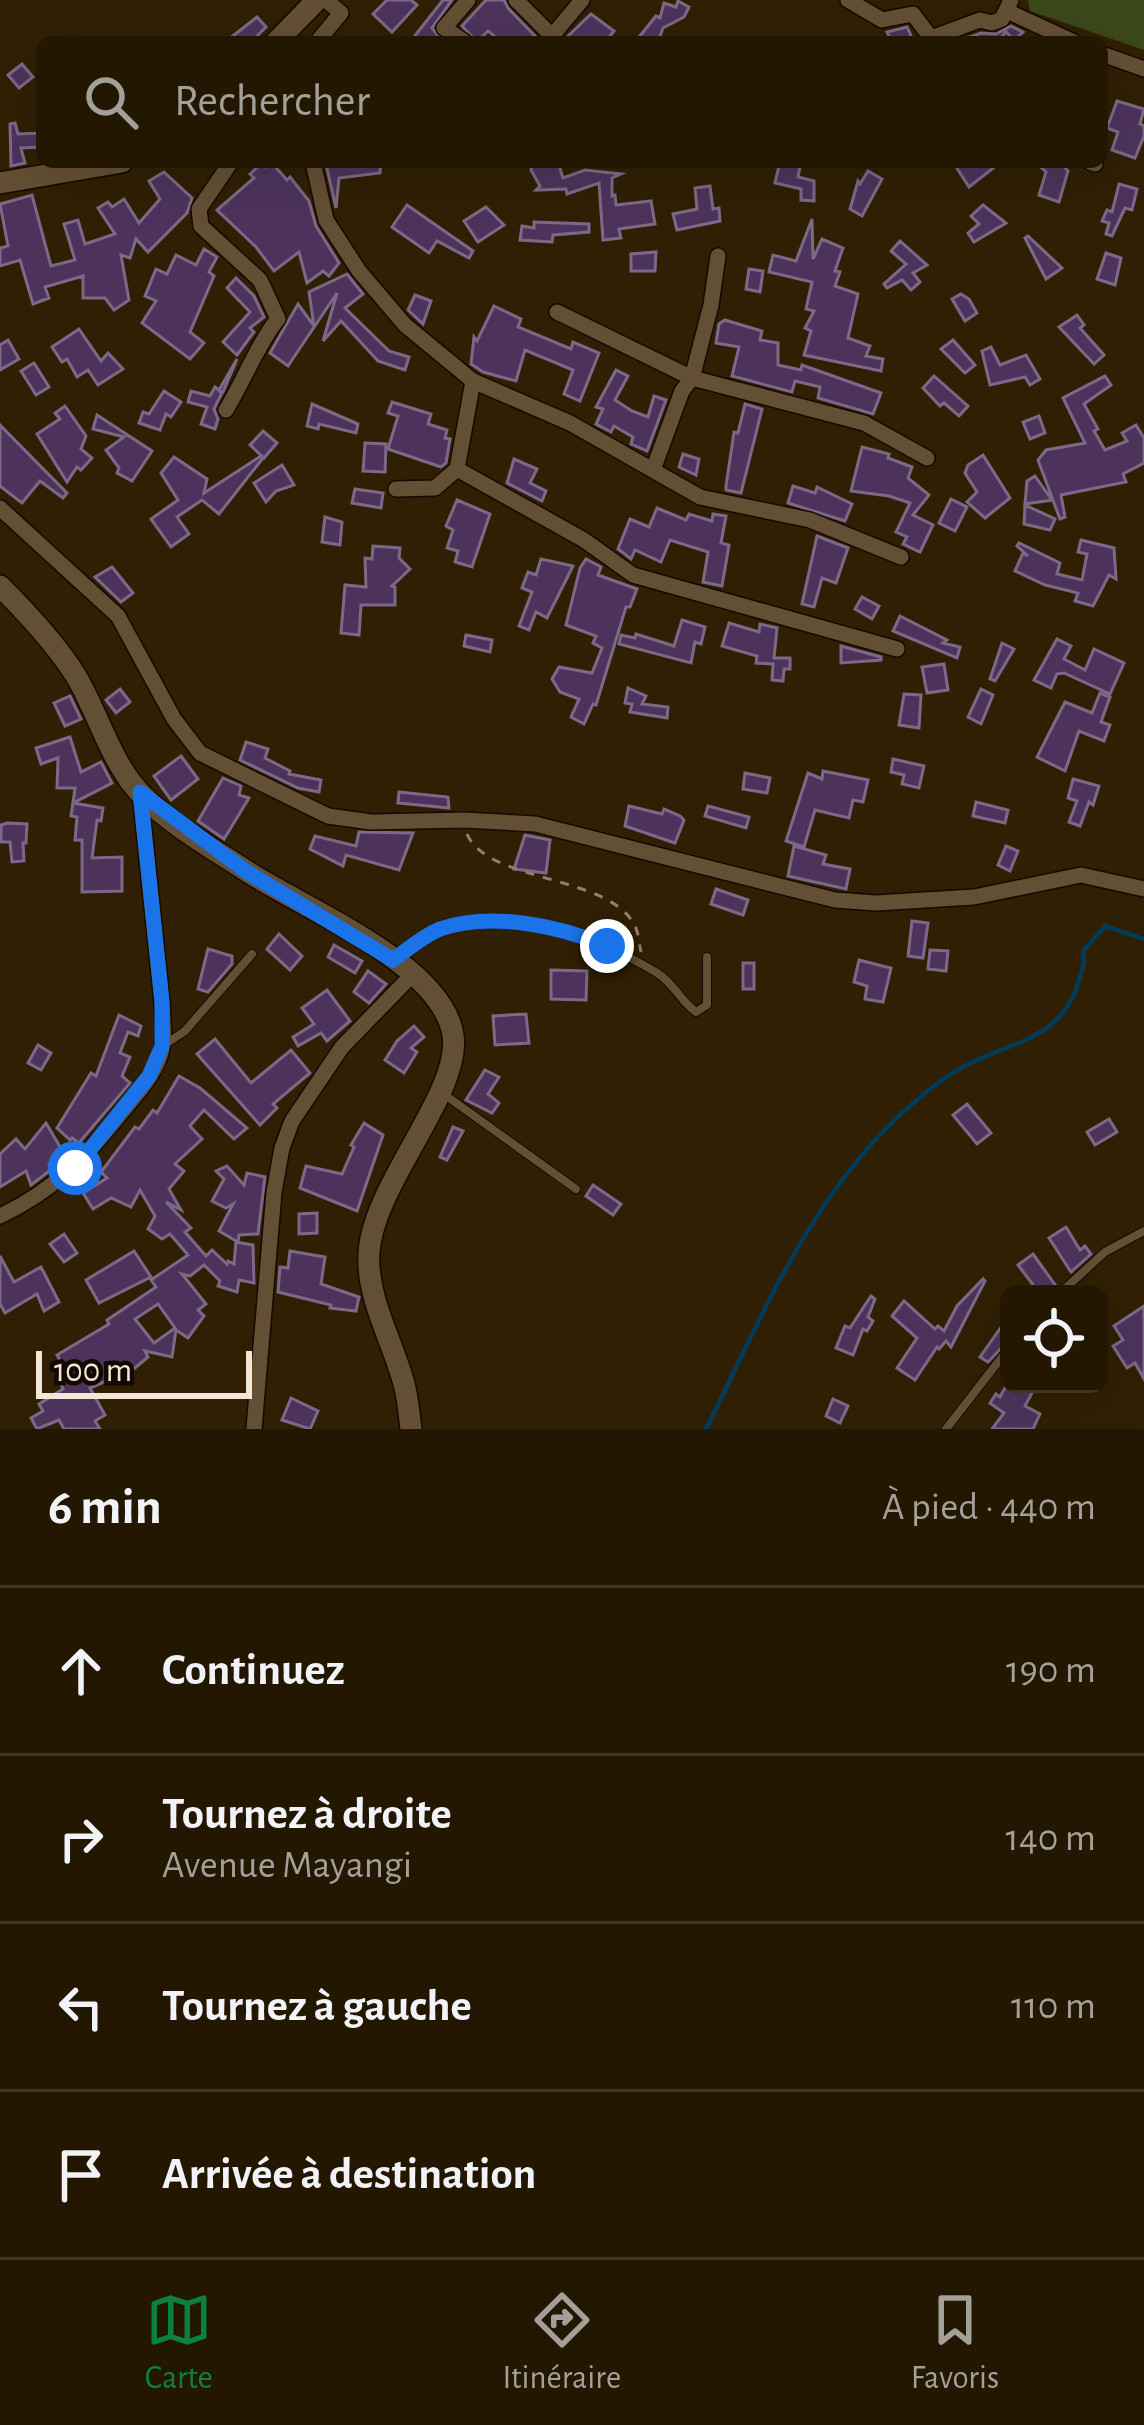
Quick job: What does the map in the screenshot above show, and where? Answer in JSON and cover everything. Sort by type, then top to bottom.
[{"type":"street","points":[[282,36],[321,0],[340,13],[322,36]]},
{"type":"street","points":[[455,36],[444,28],[468,0]]},
{"type":"street","points":[[516,0],[547,36]]},
{"type":"street","points":[[552,36],[582,0]]},
{"type":"street","points":[[848,0],[882,20],[913,14],[930,36]]},
{"type":"street","points":[[942,36],[980,20],[1002,19],[1009,6],[1063,36]]},
{"type":"street","points":[[1108,56],[1144,69]]},
{"type":"street","points":[[0,183],[87,168]]},
{"type":"street","points":[[226,410],[263,346],[265,334],[278,319],[260,280],[201,226],[199,209],[227,168]]},
{"type":"street","points":[[315,168],[326,220],[358,272],[405,325],[473,381],[570,423],[700,496],[810,520],[901,557]]},
{"type":"street","points":[[653,470],[682,391],[692,378],[718,256]]},
{"type":"street","points":[[557,312],[692,378],[864,423],[927,458]]},
{"type":"street","points":[[396,489],[435,488],[457,469],[473,381]]},
{"type":"street","points":[[457,469],[584,540],[634,575],[897,650]]},
{"type":"street","points":[[0,508],[118,616],[174,719],[200,753],[328,816],[371,822],[535,824],[835,901],[974,897],[1081,875],[1144,890]]},
{"type":"street","points":[[0,586],[74,674],[118,761],[140,792],[247,872],[413,974],[449,1018],[453,1058],[377,1214],[369,1255],[371,1281],[405,1388],[411,1429]]},
{"type":"street","points":[[0,1216],[35,1199],[75,1168],[149,1076],[162,1046],[162,1002],[140,792]]},
{"type":"street","points":[[254,1429],[282,1148],[317,1080],[342,1047],[413,974]]},
{"type":"lane","points":[[393,960],[444,927],[505,922],[588,938],[668,981],[697,1012],[709,998],[707,957]]},
{"type":"lane","points":[[162,1046],[185,1031],[252,954]]},
{"type":"lane","points":[[439,1090],[576,1190]]},
{"type":"lane","points":[[1069,1285],[1105,1252],[1144,1231]]},
{"type":"lane","points":[[946,1429],[1000,1360]]},
{"type":"path","points":[[464,820],[471,843],[487,856],[575,886],[627,915],[637,930],[644,966]]},
{"type":"green space","points":[[1028,0],[1144,0],[1144,50],[1108,36],[1030,11]]},
{"type":"building","points":[[387,0],[411,0],[417,5],[392,32],[373,14]]},
{"type":"building","points":[[443,0],[452,0],[432,28],[438,36],[415,36]]},
{"type":"building","points":[[486,0],[504,0],[535,36],[494,36],[488,31],[471,36],[462,26]]},
{"type":"building","points":[[678,1],[689,7],[684,17],[663,28],[660,36],[640,36],[656,16],[660,18],[664,3],[676,7]]},
{"type":"building","points":[[591,14],[614,31],[610,36],[568,36]]},
{"type":"building","points":[[257,17],[266,27],[257,36],[233,36]]},
{"type":"building","points":[[1011,26],[1023,32],[1018,36],[1006,32],[1002,36],[973,36],[996,34]]},
{"type":"building","points":[[907,27],[911,36],[889,36],[887,32]]},
{"type":"building","points":[[22,64],[33,77],[19,88],[8,75]]},
{"type":"building","points":[[1117,101],[1144,109],[1140,124],[1144,136],[1135,158],[1112,150],[1118,132],[1108,125]]},
{"type":"building","points":[[15,123],[18,134],[36,133],[36,147],[21,148],[25,163],[11,166],[10,124]]},
{"type":"building","points":[[257,168],[276,168],[309,201],[316,226],[339,263],[329,276],[323,271],[307,283],[299,252],[274,271],[217,210],[254,178],[250,174]]},
{"type":"building","points":[[327,168],[380,168],[380,173],[339,178],[336,208]]},
{"type":"building","points":[[560,168],[563,178],[585,170],[621,174],[612,178],[616,205],[651,201],[655,224],[619,229],[621,238],[603,240],[599,183],[567,194],[566,189],[536,190],[540,186],[531,170]]},
{"type":"building","points":[[779,168],[800,168],[798,177],[814,181],[814,201],[801,200],[801,189],[775,183]]},
{"type":"building","points":[[957,168],[993,168],[969,187]]},
{"type":"building","points":[[1042,168],[1068,171],[1059,202],[1039,195],[1046,172]]},
{"type":"building","points":[[868,171],[882,179],[862,216],[850,209],[858,181],[860,184]]},
{"type":"building","points":[[164,172],[192,198],[187,213],[148,252],[136,239],[130,258],[121,255],[129,300],[114,310],[105,298],[83,298],[83,276],[45,287],[49,298],[33,304],[20,260],[0,266],[0,248],[8,246],[0,204],[32,195],[51,266],[75,260],[64,224],[78,220],[85,244],[115,234],[98,208],[108,202],[112,207],[124,199],[139,223],[160,199],[149,181]]},
{"type":"building","points":[[1119,184],[1137,189],[1132,210],[1125,208],[1112,236],[1106,234],[1109,223],[1102,221],[1107,210],[1112,212]]},
{"type":"building","points":[[710,186],[720,221],[677,230],[673,214],[697,209],[695,188]]},
{"type":"building","points":[[407,205],[473,251],[469,258],[437,241],[429,253],[392,227]]},
{"type":"building","points":[[983,205],[1006,223],[974,242],[968,233],[979,224],[971,216]]},
{"type":"building","points":[[486,207],[504,225],[478,242],[464,221]]},
{"type":"building","points":[[812,219],[813,259],[822,239],[843,248],[835,286],[858,294],[848,338],[870,346],[866,356],[883,359],[881,371],[804,355],[811,331],[805,328],[814,311],[806,309],[812,282],[769,272],[773,255],[796,261]]},
{"type":"building","points":[[534,222],[589,224],[589,232],[553,235],[552,242],[520,240],[522,226],[534,228]]},
{"type":"building","points":[[1028,236],[1062,268],[1046,279]]},
{"type":"building","points":[[900,241],[927,265],[913,273],[920,282],[911,290],[902,280],[887,288],[884,284],[906,264],[891,251]]},
{"type":"building","points":[[204,249],[217,257],[209,272],[214,276],[190,332],[204,343],[190,359],[142,323],[156,301],[145,296],[156,269],[167,274],[176,255],[196,265]]},
{"type":"building","points":[[656,252],[655,271],[631,271],[631,254]]},
{"type":"building","points":[[1106,253],[1121,258],[1115,285],[1097,279]]},
{"type":"building","points":[[749,269],[763,271],[760,292],[746,289]]},
{"type":"building","points":[[347,274],[363,294],[345,308],[389,351],[409,357],[405,370],[378,361],[341,321],[323,341],[337,293],[288,366],[270,353],[298,304],[314,326],[309,292]]},
{"type":"building","points":[[236,278],[254,296],[264,317],[250,328],[254,332],[237,355],[223,342],[250,312],[227,288]]},
{"type":"building","points":[[961,294],[977,313],[965,321],[952,299]]},
{"type":"building","points":[[415,295],[431,301],[423,324],[408,310]]},
{"type":"building","points":[[494,306],[521,319],[518,327],[571,349],[573,342],[599,353],[580,401],[564,394],[573,370],[525,350],[516,381],[471,364],[474,337],[477,341]]},
{"type":"building","points":[[1077,315],[1084,325],[1080,328],[1104,355],[1094,364],[1059,327]]},
{"type":"building","points":[[725,320],[762,331],[760,340],[778,343],[778,365],[801,370],[802,365],[881,393],[873,414],[818,398],[820,387],[795,381],[792,392],[732,376],[739,347],[716,343],[719,324]]},
{"type":"building","points":[[79,329],[101,361],[108,353],[123,369],[98,385],[88,370],[77,377],[67,359],[62,362],[52,347]]},
{"type":"building","points":[[8,340],[19,359],[0,370],[0,345]]},
{"type":"building","points":[[953,340],[975,365],[965,373],[941,349]]},
{"type":"building","points":[[991,347],[1000,365],[1026,355],[1040,379],[1030,385],[1025,377],[990,385],[982,351]]},
{"type":"building","points":[[237,359],[223,392],[219,391],[215,429],[201,424],[207,407],[188,402],[191,391],[210,396],[215,387],[219,390]]},
{"type":"building","points":[[34,363],[49,387],[36,395],[21,371]]},
{"type":"building","points":[[616,370],[628,376],[615,400],[632,411],[648,417],[654,396],[666,400],[647,451],[631,444],[633,437],[614,426],[611,432],[596,424],[603,409],[596,407]]},
{"type":"building","points":[[934,376],[968,406],[959,416],[944,403],[940,406],[923,388]]},
{"type":"building","points":[[1105,376],[1111,385],[1084,404],[1098,429],[1094,431],[1105,450],[1127,441],[1122,433],[1136,425],[1144,438],[1144,463],[1123,474],[1126,482],[1061,495],[1065,517],[1060,519],[1038,460],[1046,450],[1085,443],[1063,398]]},
{"type":"building","points":[[164,391],[181,402],[171,417],[166,414],[160,430],[139,423],[143,412],[149,414]]},
{"type":"building","points":[[392,402],[431,414],[428,424],[447,430],[446,463],[441,467],[388,449],[398,416],[388,413]]},
{"type":"building","points":[[312,404],[358,424],[356,433],[319,424],[318,429],[307,426]]},
{"type":"building","points":[[745,404],[762,409],[741,493],[726,490],[726,486],[734,432],[738,433]]},
{"type":"building","points":[[65,406],[86,436],[81,449],[92,458],[81,470],[77,467],[67,482],[37,434],[60,419],[55,413]]},
{"type":"building","points":[[97,415],[152,451],[132,481],[117,473],[119,468],[106,450],[124,437],[93,429]]},
{"type":"building","points":[[1039,416],[1045,433],[1030,439],[1023,422]]},
{"type":"building","points":[[0,425],[67,493],[63,498],[40,481],[22,503],[0,486]]},
{"type":"building","points":[[263,431],[277,443],[264,458],[250,445]]},
{"type":"building","points":[[365,443],[386,444],[385,472],[363,471]]},
{"type":"building","points":[[862,447],[912,467],[908,478],[929,495],[913,515],[933,525],[920,552],[903,544],[907,537],[896,532],[910,503],[851,491]]},
{"type":"building","points":[[683,454],[699,459],[696,475],[679,467]]},
{"type":"building","points":[[983,455],[1010,498],[985,518],[967,502],[977,492],[965,473]]},
{"type":"building","points":[[261,456],[219,514],[202,500],[177,517],[189,534],[171,547],[151,519],[178,500],[161,473],[174,457],[207,479],[204,493]]},
{"type":"building","points":[[514,459],[537,469],[530,483],[546,491],[542,501],[507,483]]},
{"type":"building","points":[[282,465],[294,485],[276,491],[266,502],[254,483]]},
{"type":"building","points":[[1035,476],[1052,500],[1025,504],[1027,481]]},
{"type":"building","points":[[793,486],[815,493],[817,487],[852,504],[845,521],[788,503]]},
{"type":"building","points":[[355,489],[383,493],[381,508],[352,503]]},
{"type":"building","points":[[951,499],[967,507],[955,531],[939,523]]},
{"type":"building","points":[[457,500],[490,514],[472,567],[455,562],[458,551],[447,548],[453,530],[446,526]]},
{"type":"building","points":[[1025,505],[1055,519],[1050,530],[1024,524]]},
{"type":"building","points":[[657,508],[686,520],[689,514],[712,521],[713,514],[726,516],[721,543],[729,545],[722,586],[703,582],[708,552],[670,540],[661,562],[635,550],[631,559],[618,549],[630,519],[649,527]]},
{"type":"building","points":[[325,517],[342,522],[340,545],[322,542]]},
{"type":"building","points":[[817,536],[848,548],[836,583],[822,578],[814,607],[802,604]]},
{"type":"building","points":[[1081,540],[1114,548],[1116,579],[1109,575],[1093,606],[1075,601],[1078,593],[1015,571],[1023,553],[1028,556],[1019,543],[1060,563],[1057,574],[1082,580],[1087,554],[1078,552]]},
{"type":"building","points":[[373,546],[400,548],[399,558],[410,569],[392,586],[395,605],[361,605],[359,635],[341,633],[345,585],[366,587],[365,558],[372,559]]},
{"type":"building","points":[[541,559],[573,566],[547,618],[536,612],[529,630],[519,626],[532,592],[522,588],[528,572],[536,575]]},
{"type":"building","points":[[586,559],[601,567],[598,575],[637,589],[626,607],[596,705],[584,724],[571,717],[579,699],[560,692],[552,679],[559,667],[592,673],[602,648],[593,643],[596,636],[566,625]]},
{"type":"building","points":[[112,567],[133,593],[121,602],[95,577]]},
{"type":"building","points":[[862,597],[879,606],[872,619],[855,609]]},
{"type":"building","points":[[900,616],[947,640],[943,643],[960,647],[957,658],[893,631]]},
{"type":"building","points":[[682,620],[705,627],[701,644],[695,642],[691,663],[619,644],[621,635],[635,638],[636,634],[674,646]]},
{"type":"building","points":[[729,623],[759,632],[760,624],[777,628],[774,658],[790,658],[783,681],[772,680],[773,664],[756,663],[757,656],[722,646]]},
{"type":"building","points":[[466,635],[492,640],[490,652],[464,646]]},
{"type":"building","points":[[1057,639],[1071,646],[1064,659],[1085,670],[1094,649],[1124,663],[1110,694],[1064,673],[1057,674],[1051,688],[1034,680]]},
{"type":"building","points":[[1002,643],[1014,649],[995,681],[990,679]]},
{"type":"building","points":[[841,646],[881,657],[881,660],[841,663]]},
{"type":"building","points":[[944,664],[948,690],[927,693],[922,667]]},
{"type":"building","points":[[628,688],[646,696],[642,704],[668,707],[667,718],[630,712],[632,704],[625,703]]},
{"type":"building","points":[[120,689],[130,702],[116,713],[106,700]]},
{"type":"building","points":[[981,689],[993,695],[981,724],[968,717]]},
{"type":"building","points":[[1100,693],[1110,697],[1101,722],[1110,725],[1104,741],[1079,731],[1065,771],[1037,757],[1065,702],[1092,713]]},
{"type":"building","points":[[904,694],[921,695],[919,728],[899,725]]},
{"type":"building","points":[[70,696],[81,719],[65,726],[54,703]]},
{"type":"building","points":[[70,737],[81,772],[101,762],[112,783],[73,803],[75,788],[57,788],[58,758],[41,764],[36,748]]},
{"type":"building","points":[[246,742],[268,749],[265,758],[289,774],[321,780],[319,792],[298,788],[240,760]]},
{"type":"building","points":[[181,756],[198,779],[171,800],[154,776]]},
{"type":"building","points":[[893,759],[924,766],[919,788],[902,784],[904,775],[891,772]]},
{"type":"building","points":[[823,771],[868,780],[863,802],[853,800],[849,818],[815,810],[804,847],[786,841],[808,773],[822,779]]},
{"type":"building","points":[[745,773],[770,778],[767,793],[743,789]]},
{"type":"building","points":[[223,778],[241,786],[239,795],[249,798],[224,839],[198,821]]},
{"type":"building","points":[[1073,779],[1099,786],[1080,826],[1069,822],[1077,801],[1068,798]]},
{"type":"building","points":[[399,792],[448,797],[449,808],[398,803]]},
{"type":"building","points":[[976,802],[1008,810],[1005,823],[973,816]]},
{"type":"building","points":[[73,803],[103,808],[92,858],[122,857],[122,891],[82,892],[82,840],[75,840]]},
{"type":"building","points":[[629,806],[662,814],[664,809],[680,816],[684,820],[675,843],[625,826]]},
{"type":"building","points":[[708,806],[749,817],[746,828],[705,816]]},
{"type":"building","points":[[27,824],[24,861],[12,862],[10,842],[1,842],[1,825]]},
{"type":"building","points":[[359,832],[413,833],[399,870],[346,855],[343,866],[310,849],[315,836],[356,846]]},
{"type":"building","points":[[525,835],[550,840],[546,873],[514,869]]},
{"type":"building","points":[[794,846],[826,855],[823,864],[850,869],[846,889],[788,876]]},
{"type":"building","points":[[1006,846],[1018,851],[1010,871],[998,865]]},
{"type":"building","points":[[716,889],[748,900],[743,915],[711,904]]},
{"type":"building","points":[[912,921],[928,923],[923,958],[908,956]]},
{"type":"building","points":[[279,934],[302,956],[290,970],[267,949]]},
{"type":"building","points":[[334,945],[362,961],[355,973],[328,957]]},
{"type":"building","points":[[208,949],[232,956],[232,964],[208,992],[198,989]]},
{"type":"building","points":[[930,950],[948,951],[946,971],[928,969]]},
{"type":"building","points":[[859,960],[891,968],[883,1002],[865,999],[867,986],[854,982]]},
{"type":"building","points":[[743,963],[754,963],[754,989],[743,989]]},
{"type":"building","points":[[551,970],[587,971],[586,1000],[551,999]]},
{"type":"building","points":[[368,971],[386,984],[369,1003],[354,992]]},
{"type":"building","points":[[327,990],[350,1021],[327,1041],[321,1033],[298,1046],[293,1037],[314,1024],[302,1008]]},
{"type":"building","points":[[526,1014],[529,1043],[495,1045],[493,1016]]},
{"type":"building","points":[[119,1015],[141,1026],[138,1036],[128,1032],[120,1053],[130,1057],[122,1076],[130,1083],[79,1143],[70,1140],[57,1128],[91,1073],[96,1076]]},
{"type":"building","points":[[414,1026],[424,1037],[411,1048],[417,1052],[404,1073],[385,1060]]},
{"type":"building","points":[[215,1039],[251,1083],[291,1050],[310,1073],[273,1104],[277,1108],[260,1125],[197,1054]]},
{"type":"building","points":[[38,1045],[51,1053],[41,1070],[28,1063]]},
{"type":"building","points":[[485,1070],[499,1077],[488,1094],[499,1103],[492,1113],[466,1100]]},
{"type":"building","points":[[179,1076],[247,1128],[234,1139],[204,1110],[190,1126],[202,1139],[175,1164],[184,1171],[169,1189],[181,1210],[166,1202],[191,1228],[185,1232],[206,1256],[212,1250],[227,1264],[234,1264],[236,1242],[253,1245],[254,1283],[239,1280],[237,1292],[218,1286],[220,1281],[204,1265],[190,1276],[182,1274],[206,1304],[198,1310],[204,1316],[188,1338],[176,1330],[172,1357],[145,1351],[148,1357],[118,1382],[113,1378],[90,1388],[105,1415],[95,1421],[100,1429],[64,1429],[59,1420],[37,1429],[31,1418],[43,1411],[39,1404],[63,1389],[54,1369],[63,1365],[57,1355],[109,1324],[107,1320],[156,1287],[151,1280],[188,1255],[170,1234],[162,1239],[148,1229],[155,1216],[140,1190],[131,1207],[111,1198],[93,1209],[83,1193],[107,1178],[101,1172],[135,1127],[139,1129],[153,1110],[157,1113]],"holes":[[[158,1304],[175,1328],[154,1343],[135,1319]]]},
{"type":"building","points":[[967,1104],[991,1133],[977,1144],[953,1115]]},
{"type":"building","points":[[1109,1119],[1117,1132],[1095,1145],[1087,1132]]},
{"type":"building","points":[[46,1123],[62,1150],[49,1165],[52,1169],[31,1185],[26,1171],[0,1187],[0,1154],[16,1139],[25,1149]]},
{"type":"building","points":[[364,1123],[383,1135],[357,1211],[300,1188],[306,1166],[342,1174]]},
{"type":"building","points":[[453,1127],[463,1131],[447,1160],[440,1157]]},
{"type":"building","points":[[227,1166],[244,1185],[247,1173],[265,1177],[258,1234],[239,1235],[238,1242],[219,1231],[233,1204],[226,1208],[212,1201],[224,1179],[216,1171]]},
{"type":"building","points":[[593,1185],[621,1204],[613,1215],[586,1196]]},
{"type":"building","points":[[317,1213],[317,1233],[299,1234],[299,1214]]},
{"type":"building","points":[[1066,1227],[1080,1250],[1085,1246],[1091,1254],[1071,1272],[1049,1238]]},
{"type":"building","points":[[64,1234],[77,1253],[64,1262],[50,1244]]},
{"type":"building","points":[[134,1251],[151,1277],[99,1303],[86,1280]]},
{"type":"building","points":[[290,1251],[325,1257],[321,1284],[359,1297],[356,1311],[278,1292],[280,1267],[288,1268]]},
{"type":"building","points":[[1033,1254],[1055,1285],[1033,1285],[1018,1265]]},
{"type":"building","points":[[0,1256],[14,1282],[41,1267],[59,1302],[44,1311],[37,1294],[5,1313],[0,1304]]},
{"type":"building","points":[[983,1279],[951,1347],[946,1341],[937,1347],[915,1380],[897,1368],[917,1338],[892,1316],[904,1301],[935,1329],[944,1331],[957,1306]]},
{"type":"building","points":[[871,1296],[875,1299],[868,1317],[873,1321],[867,1331],[863,1329],[853,1355],[836,1348],[845,1326],[850,1328]]},
{"type":"building","points":[[1144,1306],[1144,1379],[1135,1363],[1127,1368],[1113,1346],[1123,1340],[1114,1326]]},
{"type":"building","points":[[1000,1329],[1000,1349],[988,1362],[980,1357]]},
{"type":"building","points":[[1002,1393],[1032,1393],[1025,1406],[1040,1414],[1033,1429],[992,1429],[1004,1413],[990,1403],[996,1394],[1000,1397]]},
{"type":"building","points":[[291,1398],[318,1411],[310,1429],[282,1420]]},
{"type":"building","points":[[833,1399],[848,1406],[840,1423],[826,1416]]},
{"type":"waterway","points":[[706,1429],[793,1256],[845,1176],[876,1139],[948,1076],[1052,1024],[1073,997],[1083,951],[1105,926],[1144,939]]},
{"type":"route","points":[[75,1168],[149,1076],[162,1046],[162,1002],[140,792],[247,872],[393,960],[429,934],[469,922],[505,922],[607,946]]}]
